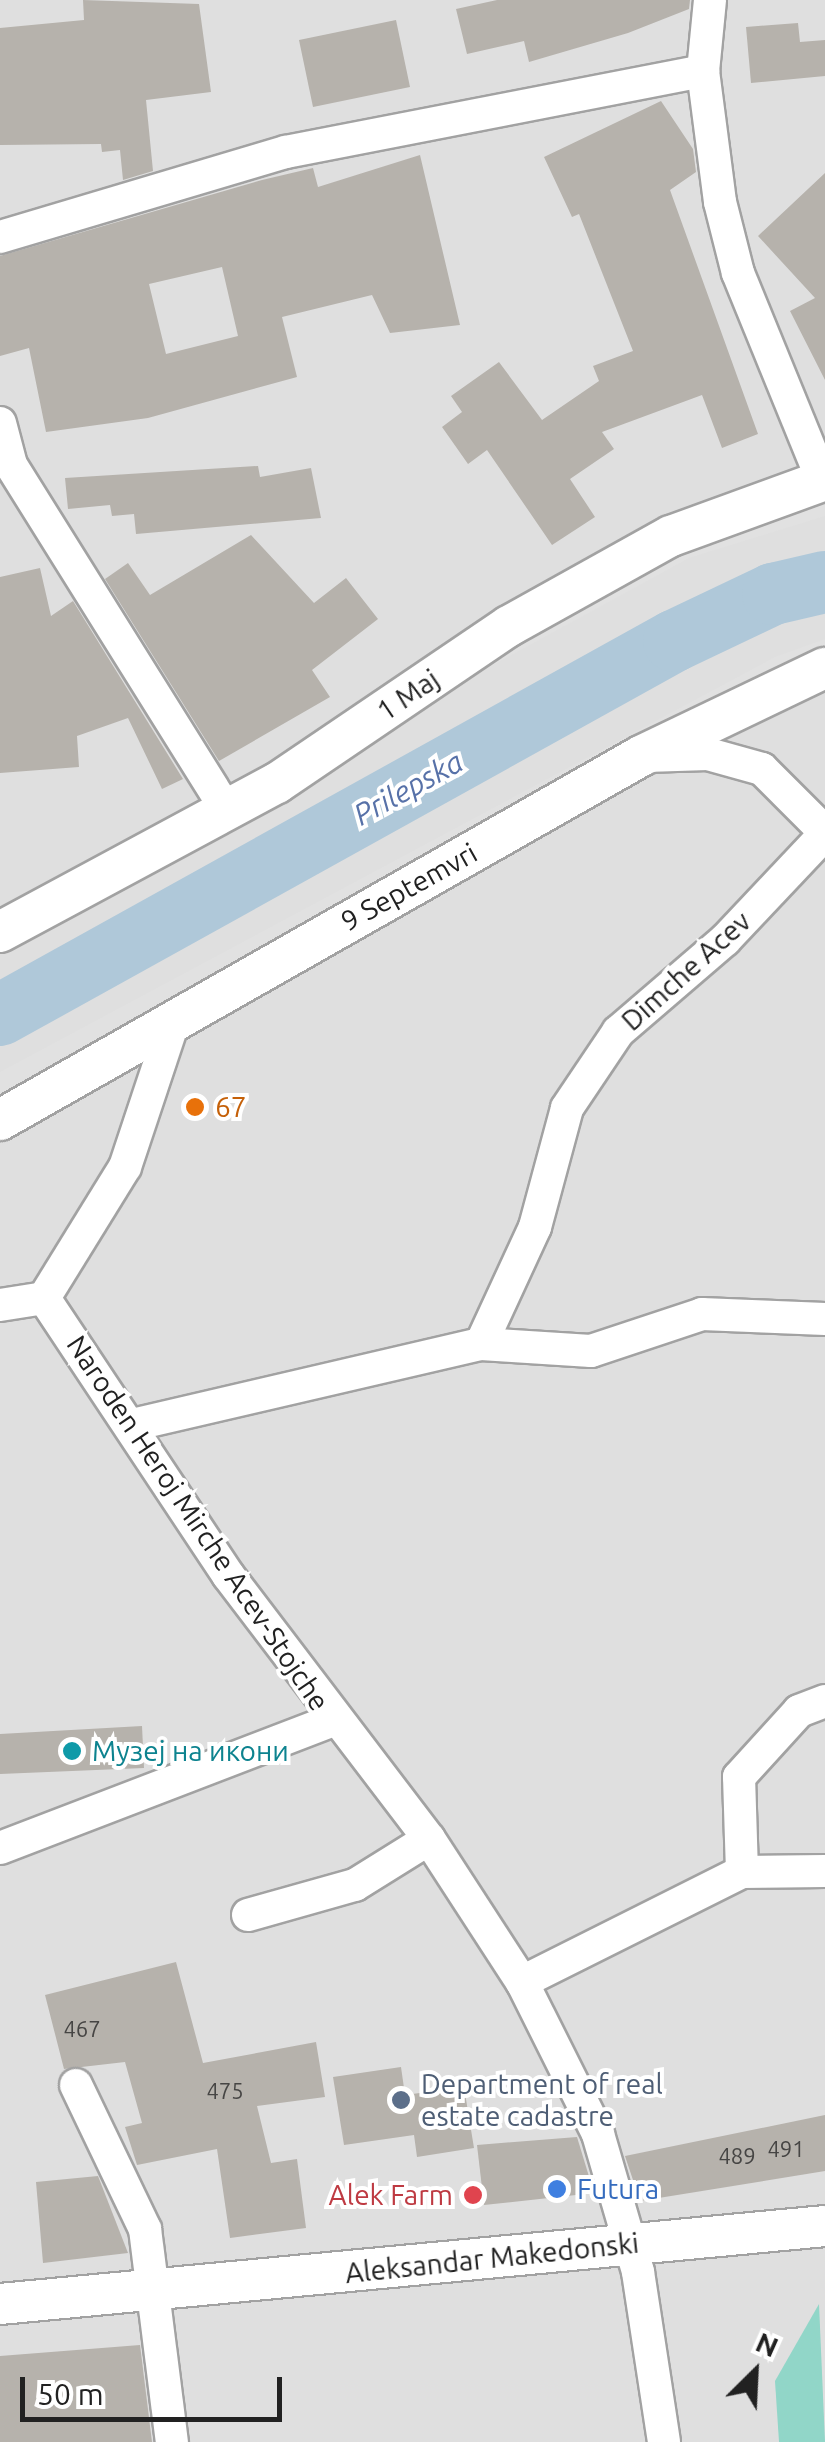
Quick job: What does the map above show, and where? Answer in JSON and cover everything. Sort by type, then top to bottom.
[{"type":"street","points":[[710,0],[703,71],[738,273],[811,409],[824,480]]},
{"type":"street","points":[[0,237],[286,152],[703,71]]},
{"type":"street","points":[[0,423],[11,466],[225,808]]},
{"type":"street","name":"1 Maj","points":[[0,932],[225,808],[509,626],[671,536],[824,480]]},
{"type":"street","name":"9 Septemvri","points":[[0,1120],[641,756],[825,668]]},
{"type":"street","name":"Dimche Acev","points":[[480,1344],[535,1227],[566,1108],[597,1062],[825,833],[762,770],[708,754],[641,756]]},
{"type":"street","points":[[0,1305],[44,1298],[125,1167],[174,1020]]},
{"type":"street","name":"Naroden Heroj Mirche Acev-Stojche","points":[[44,1298],[332,1720],[429,1840],[522,1982],[598,2134],[631,2244],[664,2442]]},
{"type":"street","points":[[132,1425],[480,1344],[591,1351],[702,1314],[825,1319]]},
{"type":"street","points":[[742,1872],[739,1776],[799,1711],[825,1701]]},
{"type":"street","points":[[0,1848],[332,1720]]},
{"type":"street","points":[[248,1915],[355,1886],[429,1840]]},
{"type":"street","points":[[522,1982],[742,1872],[825,1872]]},
{"type":"street","points":[[76,2085],[116,2158],[159,2292],[172,2442]]},
{"type":"street","name":"Aleksandar Makedonski","points":[[0,2304],[159,2292],[825,2226]]},
{"type":"shaded area","points":[[0,0],[825,0],[825,2442],[0,2442]]},
{"type":"shaded area","points":[[825,480],[825,516],[689,558],[277,783],[509,626]]},
{"type":"shaded area","points":[[825,639],[825,668],[0,1120],[0,1072],[775,657]]},
{"type":"shaded area","points":[[819,2304],[825,2442],[779,2442],[775,2381]]},
{"type":"building","points":[[83,0],[199,4],[211,92],[146,100],[153,171],[123,180],[120,150],[102,152],[101,144],[0,145],[0,28],[84,20]]},
{"type":"building","points":[[497,0],[690,0],[689,9],[628,33],[529,62],[524,41],[467,54],[456,9]]},
{"type":"building","points":[[396,20],[410,87],[313,107],[299,40]]},
{"type":"building","points":[[798,23],[800,42],[825,40],[825,76],[751,83],[746,27]]},
{"type":"building","points":[[661,101],[693,149],[696,172],[670,190],[758,434],[722,448],[702,395],[602,432],[614,449],[570,479],[595,517],[552,545],[487,450],[468,464],[442,427],[462,412],[451,396],[499,362],[542,420],[599,381],[593,366],[633,351],[579,214],[572,217],[544,157]]},
{"type":"building","points":[[420,155],[460,325],[390,333],[372,295],[282,317],[297,377],[148,418],[46,432],[29,348],[0,356],[0,256],[313,168],[318,187]],"holes":[[[222,267],[238,336],[166,354],[149,284]]]},
{"type":"building","points":[[825,173],[825,380],[790,311],[815,298],[758,236]]},
{"type":"building","points":[[258,466],[260,477],[311,468],[321,518],[136,534],[134,514],[112,516],[110,505],[68,509],[65,478]]},
{"type":"building","points":[[251,535],[314,603],[346,578],[378,619],[312,670],[330,697],[219,761],[105,579],[128,563],[150,595]]},
{"type":"building","points":[[40,568],[51,616],[73,601],[183,779],[162,789],[128,718],[77,736],[79,767],[0,773],[0,577]]},
{"type":"building","name":"Музеј на икони","points":[[142,1726],[144,1768],[0,1774],[0,1734]]},
{"type":"building","points":[[176,1962],[203,2063],[316,2042],[325,2097],[257,2106],[271,2163],[297,2159],[306,2228],[230,2238],[217,2149],[137,2165],[125,2127],[142,2123],[125,2062],[64,2069],[45,1995]]},
{"type":"building","name":"Department of real estate cadastre","points":[[401,2067],[405,2095],[464,2087],[474,2148],[417,2157],[414,2135],[344,2145],[333,2077]]},
{"type":"building","points":[[825,2115],[825,2171],[640,2201],[625,2156]]},
{"type":"building","points":[[577,2137],[594,2193],[484,2205],[477,2145]]},
{"type":"building","points":[[98,2176],[128,2253],[43,2263],[36,2182]]},
{"type":"building","points":[[140,2345],[152,2442],[0,2442],[0,2356]]},
{"type":"waterway","name":"Prilepska","points":[[0,1015],[674,641],[773,594],[825,582]]},
{"type":"place","name":"67","points":[[195,1107]]},
{"type":"place","name":"Музеј на икони","points":[[72,1751]]},
{"type":"place","name":"Department of real estate cadastre","points":[[401,2100]]},
{"type":"place","name":"Futura","points":[[557,2189]]},
{"type":"place","name":"Alek Farm","points":[[473,2195]]}]
